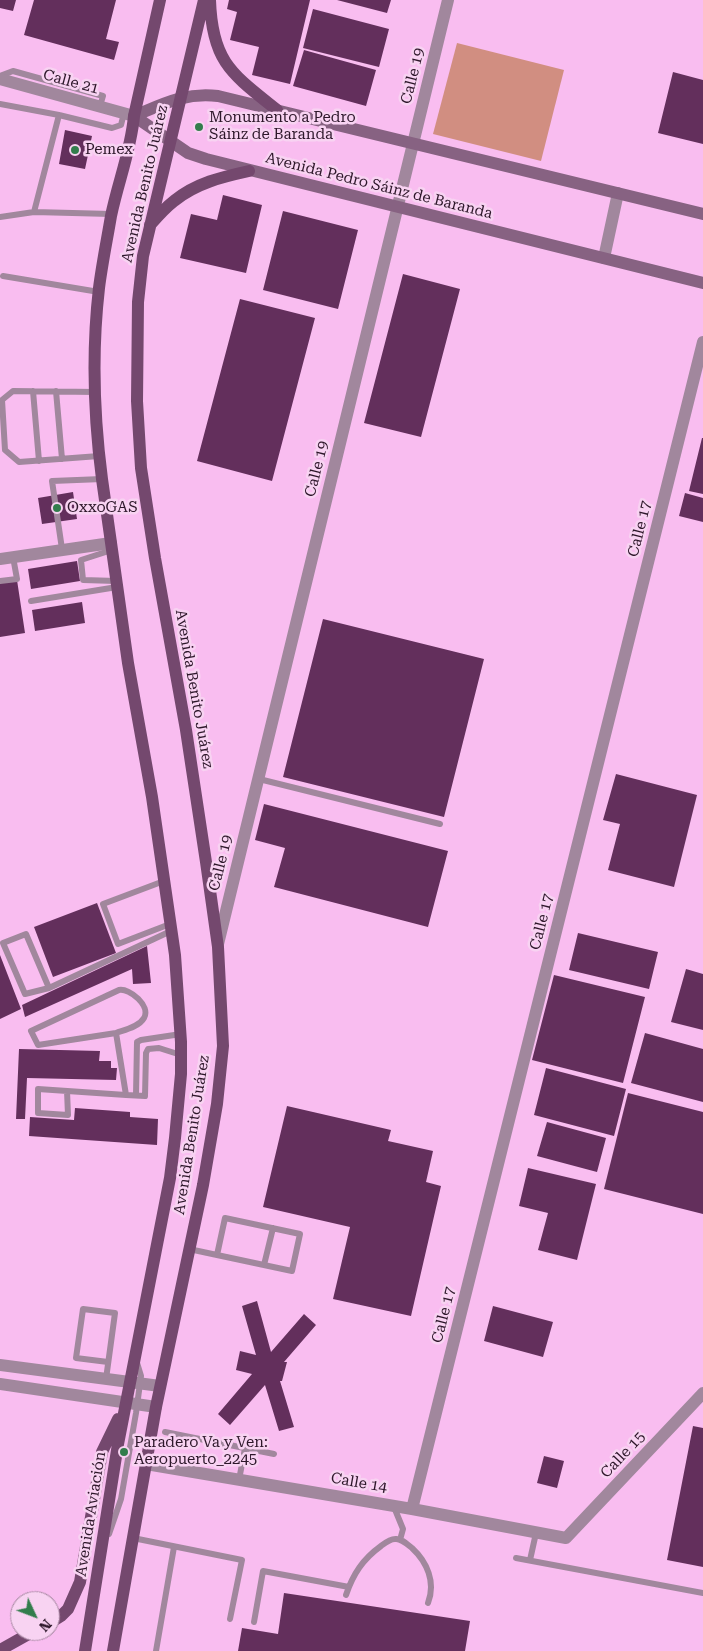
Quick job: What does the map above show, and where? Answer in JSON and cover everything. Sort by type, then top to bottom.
[{"type":"main road","name":"Avenida Benito Juárez","points":[[135,1382],[134,1358],[170,1178],[178,1108],[181,1034],[175,955],[152,797],[128,663],[99,456],[95,369],[99,292],[111,214],[132,131],[129,114],[160,0]]},
{"type":"main road","name":"Avenida Benito Juárez","points":[[160,1386],[203,1185],[217,1104],[223,1046],[218,947],[186,730],[141,468],[137,401],[138,302],[143,256],[204,0]]},
{"type":"main road","points":[[210,0],[214,38],[225,63],[242,82],[277,110]]},
{"type":"main road","points":[[150,225],[173,201],[192,188],[217,178],[249,171]]},
{"type":"main road","name":"Avenida Aviación","points":[[86,1651],[118,1444],[131,1404],[135,1382]]},
{"type":"main road","points":[[113,1651],[160,1386]]},
{"type":"main road","points":[[60,1617],[68,1609],[80,1582],[102,1452],[131,1404]]},
{"type":"main road","points":[[105,1651],[126,1577]]},
{"type":"main road","points":[[0,1650],[16,1641]]},
{"type":"street","name":"Calle 19","points":[[218,947],[448,0]]},
{"type":"street","name":"Calle 21","points":[[0,78],[129,114]]},
{"type":"street","points":[[129,114],[182,97],[202,94],[218,96],[703,214]]},
{"type":"street","name":"Avenida Pedro Sáinz de Baranda","points":[[129,114],[188,153],[249,171],[703,283]]},
{"type":"street","points":[[604,258],[618,193]]},
{"type":"street","name":"Calle 17","points":[[412,1509],[703,342]]},
{"type":"street","points":[[0,559],[62,549],[111,546]]},
{"type":"street","points":[[0,1365],[160,1386]]},
{"type":"street","points":[[33,1389],[36,1370]]},
{"type":"street","points":[[0,1384],[156,1407]]},
{"type":"street","name":"Calle 15","points":[[566,1538],[703,1394]]},
{"type":"street","name":"Calle 14","points":[[146,1464],[412,1509],[566,1538]]},
{"type":"lane","points":[[0,104],[59,115],[112,128],[121,125],[129,114]]},
{"type":"lane","points":[[34,212],[59,115]]},
{"type":"lane","points":[[0,218],[34,212],[111,214]]},
{"type":"lane","points":[[3,276],[99,292]]},
{"type":"lane","points":[[96,392],[13,391],[2,400],[5,450],[19,462],[99,456]]},
{"type":"lane","points":[[33,391],[39,460]]},
{"type":"lane","points":[[56,392],[62,459]]},
{"type":"lane","points":[[62,549],[52,481],[102,479]]},
{"type":"lane","points":[[111,546],[81,560],[84,580],[117,584]]},
{"type":"lane","points":[[0,582],[17,579],[13,557]]},
{"type":"lane","points":[[31,601],[117,584]]},
{"type":"lane","points":[[259,778],[440,824]]},
{"type":"lane","points":[[164,881],[103,904],[118,944],[171,928]]},
{"type":"lane","points":[[49,988],[26,934],[3,944],[25,994],[49,988],[171,928]]},
{"type":"lane","points":[[124,989],[141,1002],[145,1014],[138,1024],[116,1034],[38,1045],[32,1031],[124,989]]},
{"type":"lane","points":[[116,1034],[126,1095]]},
{"type":"lane","points":[[136,1095],[137,1042],[181,1034]]},
{"type":"lane","points":[[67,1091],[68,1115],[38,1113],[38,1089],[145,1096],[146,1054],[148,1049],[159,1048],[181,1055]]},
{"type":"lane","points":[[189,1249],[216,1256],[292,1271],[300,1234],[225,1218],[216,1256]]},
{"type":"lane","points":[[264,1266],[273,1228]]},
{"type":"lane","points":[[106,1379],[115,1313],[83,1309],[76,1358],[108,1362]]},
{"type":"lane","points":[[165,1432],[274,1454]]},
{"type":"lane","points":[[238,1480],[245,1448]]},
{"type":"lane","points":[[394,1506],[403,1530],[400,1540]]},
{"type":"lane","points":[[530,1560],[536,1533]]},
{"type":"lane","points":[[133,1538],[242,1560],[230,1618]]},
{"type":"lane","points":[[346,1595],[357,1569],[387,1542],[395,1539],[410,1546],[426,1563],[431,1588],[428,1603]]},
{"type":"lane","points":[[156,1651],[174,1547]]},
{"type":"lane","points":[[516,1558],[703,1593]]},
{"type":"lane","points":[[254,1622],[263,1571],[349,1587]]},
{"type":"shaded area","points":[[457,43],[564,70],[541,161],[433,134]]},
{"type":"building","points":[[0,0],[16,0],[13,11],[0,8]]},
{"type":"building","points":[[34,0],[116,0],[106,39],[119,42],[114,60],[24,35]]},
{"type":"building","points":[[229,0],[310,0],[290,84],[252,75],[259,47],[230,40],[237,12],[227,9]]},
{"type":"building","points":[[337,0],[391,0],[387,13]]},
{"type":"building","points":[[313,9],[389,29],[379,67],[303,48]]},
{"type":"building","points":[[304,50],[376,70],[366,106],[293,86]]},
{"type":"building","points":[[673,72],[703,80],[703,144],[658,133]]},
{"type":"building","name":"Pemex","points":[[65,130],[92,136],[85,169],[59,164]]},
{"type":"building","points":[[223,195],[262,205],[246,273],[180,258],[191,214],[217,220]]},
{"type":"building","points":[[283,211],[358,230],[338,309],[263,290]]},
{"type":"building","points":[[403,274],[460,289],[421,437],[364,423]]},
{"type":"building","points":[[240,299],[315,318],[272,481],[197,461]]},
{"type":"building","points":[[703,438],[703,494],[689,491]]},
{"type":"building","name":"OxxoGAS","points":[[73,492],[77,519],[42,524],[38,498]]},
{"type":"building","points":[[685,493],[703,498],[703,522],[679,516]]},
{"type":"building","points":[[77,561],[80,581],[31,589],[28,569]]},
{"type":"building","points":[[17,580],[25,633],[0,637],[0,583]]},
{"type":"building","points":[[82,602],[85,623],[35,631],[32,610]]},
{"type":"building","points":[[323,619],[484,659],[444,817],[283,777]]},
{"type":"building","points":[[616,774],[697,795],[674,887],[608,870],[620,824],[603,820]]},
{"type":"building","points":[[264,804],[448,851],[428,927],[274,887],[285,848],[255,840]]},
{"type":"building","points":[[97,903],[116,953],[53,977],[34,927]]},
{"type":"building","points":[[578,933],[658,952],[649,989],[569,970]]},
{"type":"building","points":[[147,946],[151,983],[133,984],[132,969],[25,1017],[22,1005]]},
{"type":"building","points":[[0,955],[21,1009],[0,1019]]},
{"type":"building","points":[[686,969],[703,974],[703,1030],[671,1022]]},
{"type":"building","points":[[554,975],[645,997],[623,1083],[532,1060]]},
{"type":"building","points":[[645,1033],[703,1049],[703,1102],[631,1083]]},
{"type":"building","points":[[19,1049],[100,1051],[99,1061],[111,1061],[111,1068],[117,1068],[116,1080],[27,1078],[25,1119],[16,1119]]},
{"type":"building","points":[[546,1068],[626,1089],[614,1136],[534,1115]]},
{"type":"building","points":[[628,1093],[703,1112],[703,1214],[604,1189]]},
{"type":"building","points":[[287,1106],[391,1130],[388,1141],[433,1151],[426,1182],[441,1186],[411,1316],[333,1299],[350,1227],[263,1207]]},
{"type":"building","points":[[75,1108],[130,1112],[130,1117],[158,1119],[157,1145],[29,1136],[30,1117],[74,1120]]},
{"type":"building","points":[[547,1122],[606,1138],[597,1172],[537,1156]]},
{"type":"building","points":[[528,1168],[596,1184],[577,1260],[538,1250],[548,1213],[519,1206]]},
{"type":"building","points":[[257,1301],[271,1352],[304,1314],[316,1325],[284,1362],[287,1362],[282,1381],[280,1381],[294,1427],[279,1431],[265,1385],[230,1425],[218,1414],[252,1374],[236,1370],[240,1351],[256,1355],[242,1306]]},
{"type":"building","points":[[493,1306],[553,1322],[543,1357],[484,1341]]},
{"type":"building","points":[[693,1426],[703,1428],[703,1567],[667,1560]]},
{"type":"building","points":[[544,1456],[564,1461],[557,1488],[537,1483]]},
{"type":"building","points":[[284,1593],[470,1621],[465,1651],[238,1651],[242,1628],[278,1634]]},
{"type":"place","name":"Monumento a Pedro Sáinz de Baranda","points":[[199,127]]},
{"type":"place","name":"Pemex","points":[[75,150]]},
{"type":"place","name":"OxxoGAS","points":[[57,508]]},
{"type":"place","name":"Paradero Va y Ven: Aeropuerto_2245","points":[[124,1452]]}]
